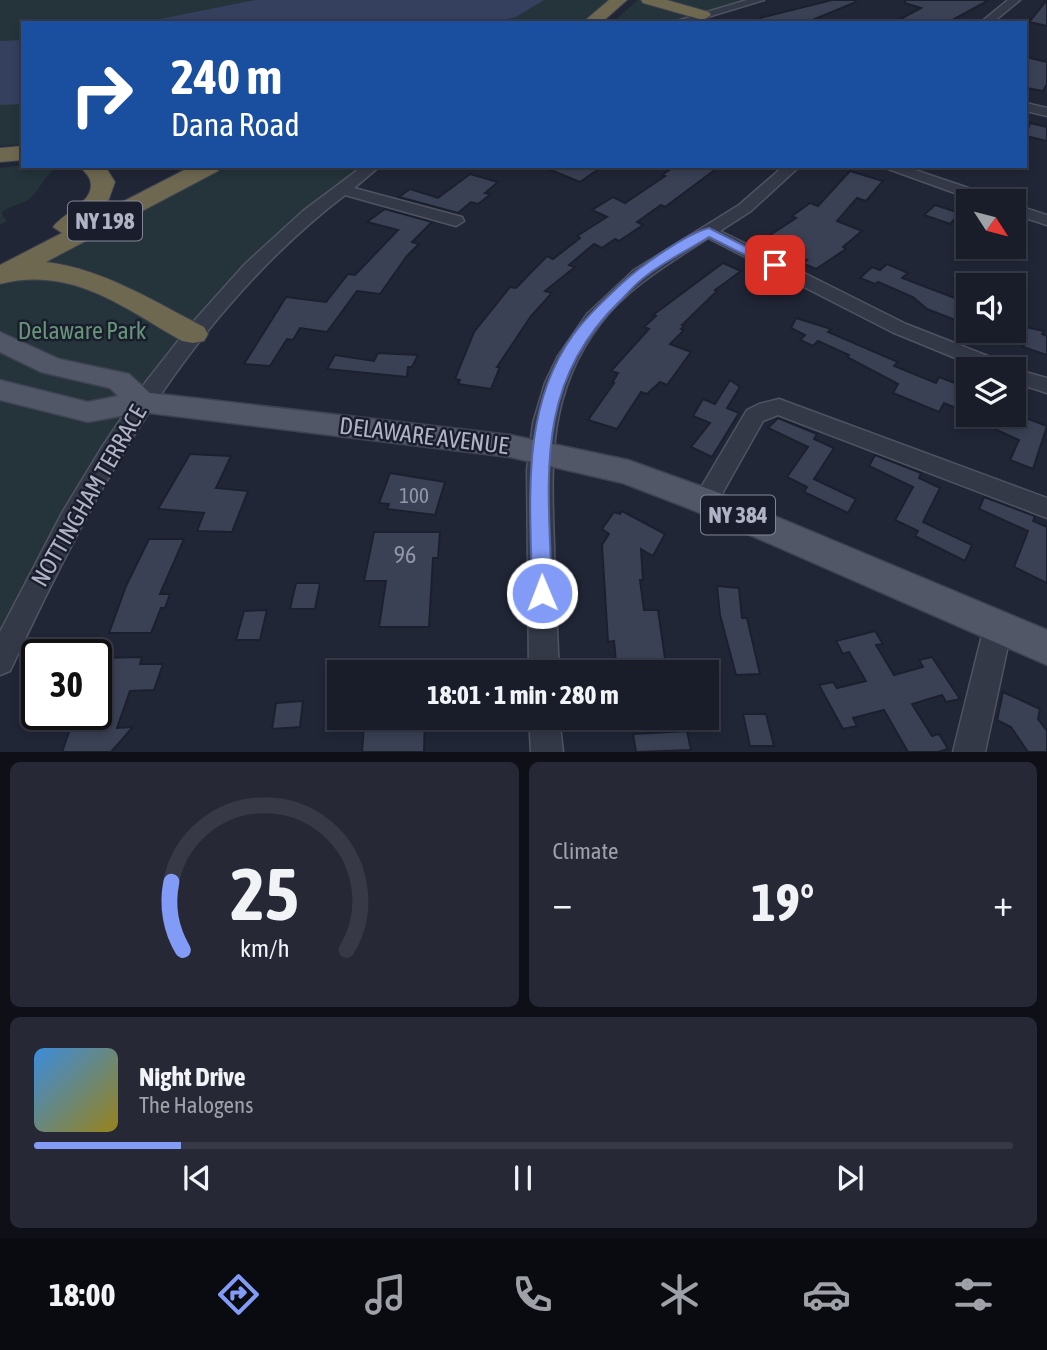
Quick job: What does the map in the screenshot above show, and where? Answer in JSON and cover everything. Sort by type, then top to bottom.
[{"type":"highway","points":[[593,21],[619,0]]},
{"type":"highway","points":[[605,21],[630,0]]},
{"type":"highway","points":[[649,0],[703,15]]},
{"type":"highway","points":[[0,148],[21,146]]},
{"type":"highway","points":[[0,155],[21,153]]},
{"type":"highway","points":[[44,242],[72,223],[101,195],[104,183],[99,172],[93,168]]},
{"type":"highway","name":"NY 198","points":[[0,265],[187,168]]},
{"type":"highway","name":"NY 198","points":[[0,277],[206,168]]},
{"type":"highway","points":[[84,232],[62,252],[64,261],[81,276],[193,334]]},
{"type":"highway","points":[[0,277],[41,268],[81,276]]},
{"type":"main road","points":[[0,341],[51,366],[120,381],[142,402]]},
{"type":"main road","name":"DELAWARE AVENUE","points":[[0,390],[88,412],[142,402],[541,451],[628,472],[705,501],[1047,648]]},
{"type":"street","points":[[682,21],[759,0]]},
{"type":"street","points":[[988,21],[1015,0]]},
{"type":"street","points":[[999,21],[1025,0]]},
{"type":"street","points":[[703,15],[734,21]]},
{"type":"street","points":[[703,15],[715,21]]},
{"type":"street","points":[[1027,100],[1047,105]]},
{"type":"street","points":[[1027,107],[1047,112]]},
{"type":"street","name":"NOTTINGHAM TERRACE","points":[[0,662],[78,505],[116,439],[142,402],[193,334],[274,246],[340,189],[370,168]]},
{"type":"street","points":[[544,660],[541,451],[544,424],[556,383],[568,356],[586,328],[640,274],[745,208],[791,168]]},
{"type":"street","points":[[893,168],[956,189]]},
{"type":"street","points":[[340,189],[456,221]]},
{"type":"street","points":[[1026,213],[1047,220]]},
{"type":"street","points":[[709,232],[899,328],[971,357]]},
{"type":"street","points":[[1026,379],[1047,386]]},
{"type":"street","points":[[705,501],[755,416],[767,409],[779,407],[1047,509]]},
{"type":"street","points":[[968,751],[998,627]]},
{"type":"street","points":[[545,730],[547,751]]},
{"type":"green space","points":[[0,0],[610,0],[584,21],[21,21],[21,144],[0,146]]},
{"type":"green space","points":[[638,0],[747,0],[672,21],[614,21]]},
{"type":"green space","points":[[21,165],[21,168],[57,168],[28,200],[2,212],[7,221],[0,225],[0,168]]},
{"type":"green space","name":"Delaware Park","points":[[218,168],[360,168],[332,187],[266,244],[166,354],[99,456],[0,633],[0,281]]},
{"type":"water","points":[[255,0],[544,0],[516,17],[501,21],[150,21]]},
{"type":"water","points":[[21,40],[21,104],[0,105],[0,41]]},
{"type":"building","points":[[832,0],[856,2],[810,21],[760,21],[760,18]]},
{"type":"building","points":[[905,0],[989,0],[951,21],[897,21],[921,8],[905,3]]},
{"type":"building","points":[[1047,0],[1047,26],[1029,22]]},
{"type":"building","points":[[1027,57],[1047,62],[1047,84],[1043,91],[1027,88]]},
{"type":"building","points":[[1030,123],[1047,127],[1047,141],[1027,136]]},
{"type":"building","points":[[546,168],[600,168],[580,182]]},
{"type":"building","points":[[672,168],[717,168],[665,207],[661,205],[637,222],[643,225],[619,241],[615,239],[602,248],[594,244],[569,265],[575,267],[545,291],[552,293],[531,316],[497,367],[500,367],[491,389],[458,384],[460,380],[455,379],[474,332],[510,287],[516,288],[547,256],[553,259],[580,238],[577,236],[607,217],[592,210],[613,197],[625,203],[665,176],[662,175]]},
{"type":"building","points":[[850,171],[883,181],[866,201],[857,198],[837,221],[862,231],[843,247],[846,249],[816,269],[802,263],[807,260],[764,239],[796,218],[792,216],[810,203],[818,206]]},
{"type":"building","points":[[470,174],[498,182],[485,193],[491,194],[478,204],[471,202],[458,213],[399,197],[410,189],[438,198]]},
{"type":"building","points":[[935,205],[956,212],[956,217],[950,224],[924,215]]},
{"type":"building","points":[[385,209],[432,222],[412,242],[419,244],[380,294],[357,291],[327,332],[300,328],[293,340],[287,339],[270,366],[244,364],[286,297],[326,302],[348,274],[355,275],[398,230],[367,222]]},
{"type":"building","points":[[723,263],[741,271],[715,290],[717,291],[682,325],[684,326],[681,329],[684,330],[670,344],[691,352],[667,385],[660,382],[647,394],[641,392],[617,429],[588,420],[614,383],[618,373],[611,371],[649,329],[644,327],[656,316],[653,315]]},
{"type":"building","points":[[887,264],[908,273],[902,278],[956,298],[956,320],[927,309],[913,297],[878,282],[875,284],[860,278],[872,267],[880,270]]},
{"type":"building","points":[[796,318],[831,329],[828,332],[898,362],[894,366],[936,383],[939,377],[956,383],[956,408],[944,403],[939,412],[893,393],[898,384],[847,357],[849,355],[818,341],[813,346],[800,340],[805,335],[791,328]]},
{"type":"building","points":[[1026,327],[1044,331],[1042,334],[1047,336],[1047,355],[1023,347],[1026,343]]},
{"type":"building","points":[[378,353],[418,355],[412,367],[408,367],[407,377],[327,369],[335,355],[374,361]]},
{"type":"building","points":[[730,380],[740,387],[727,408],[739,413],[712,457],[691,447],[710,423],[693,416],[703,399],[715,404]]},
{"type":"building","points":[[778,418],[817,434],[814,439],[834,448],[814,479],[856,499],[848,513],[804,492],[807,487],[787,477],[808,447],[768,428]]},
{"type":"building","points":[[1026,418],[1047,426],[1033,469],[1010,460],[1019,440],[990,427],[1026,427]]},
{"type":"building","points":[[190,454],[231,456],[216,488],[248,491],[232,532],[197,531],[204,513],[158,509]]},
{"type":"building","points":[[875,455],[921,473],[919,478],[940,488],[923,522],[972,545],[965,561],[915,536],[918,531],[895,520],[913,487],[869,466]]},
{"type":"building","points":[[390,473],[445,482],[435,515],[387,509],[389,504],[379,503]]},
{"type":"building","points":[[984,497],[1035,516],[1033,521],[1047,527],[1047,583],[1014,567],[1028,531],[979,509]]},
{"type":"building","points":[[622,511],[665,534],[653,556],[641,549],[643,580],[640,580],[644,610],[658,610],[665,660],[616,660],[614,641],[608,642],[602,545],[609,534],[602,529],[614,512],[620,514]]},
{"type":"building","points":[[374,532],[440,532],[438,558],[433,558],[429,627],[379,627],[386,581],[364,581]]},
{"type":"building","points":[[149,539],[184,539],[160,594],[170,594],[165,608],[161,608],[151,633],[109,633],[126,586]]},
{"type":"building","points":[[296,583],[320,583],[315,609],[290,609]]},
{"type":"building","points":[[717,586],[739,588],[742,618],[747,618],[760,674],[736,675],[720,615]]},
{"type":"building","points":[[267,610],[260,640],[236,640],[244,611]]},
{"type":"building","points":[[875,631],[883,644],[876,645],[894,675],[923,667],[919,660],[932,657],[960,699],[946,702],[942,695],[912,704],[932,736],[939,734],[948,749],[938,752],[908,752],[884,710],[853,718],[857,726],[843,729],[819,685],[833,682],[837,688],[866,681],[849,652],[843,654],[836,641]]},
{"type":"building","points":[[142,657],[140,664],[163,664],[154,690],[130,691],[117,728],[133,727],[111,752],[62,752],[70,730],[112,730],[112,658]]},
{"type":"building","points":[[1003,692],[1040,709],[1038,719],[1047,731],[1047,752],[1028,752],[1011,727],[997,720]]},
{"type":"building","points":[[303,701],[300,727],[272,729],[276,703]]},
{"type":"building","points":[[743,714],[766,714],[774,746],[750,746]]},
{"type":"building","points":[[364,730],[425,730],[424,752],[362,752]]},
{"type":"building","points":[[687,731],[691,750],[636,752],[633,734]]},
{"type":"route","points":[[542,593],[539,470],[544,424],[556,383],[578,340],[594,318],[640,274],[709,232],[775,265]]}]
